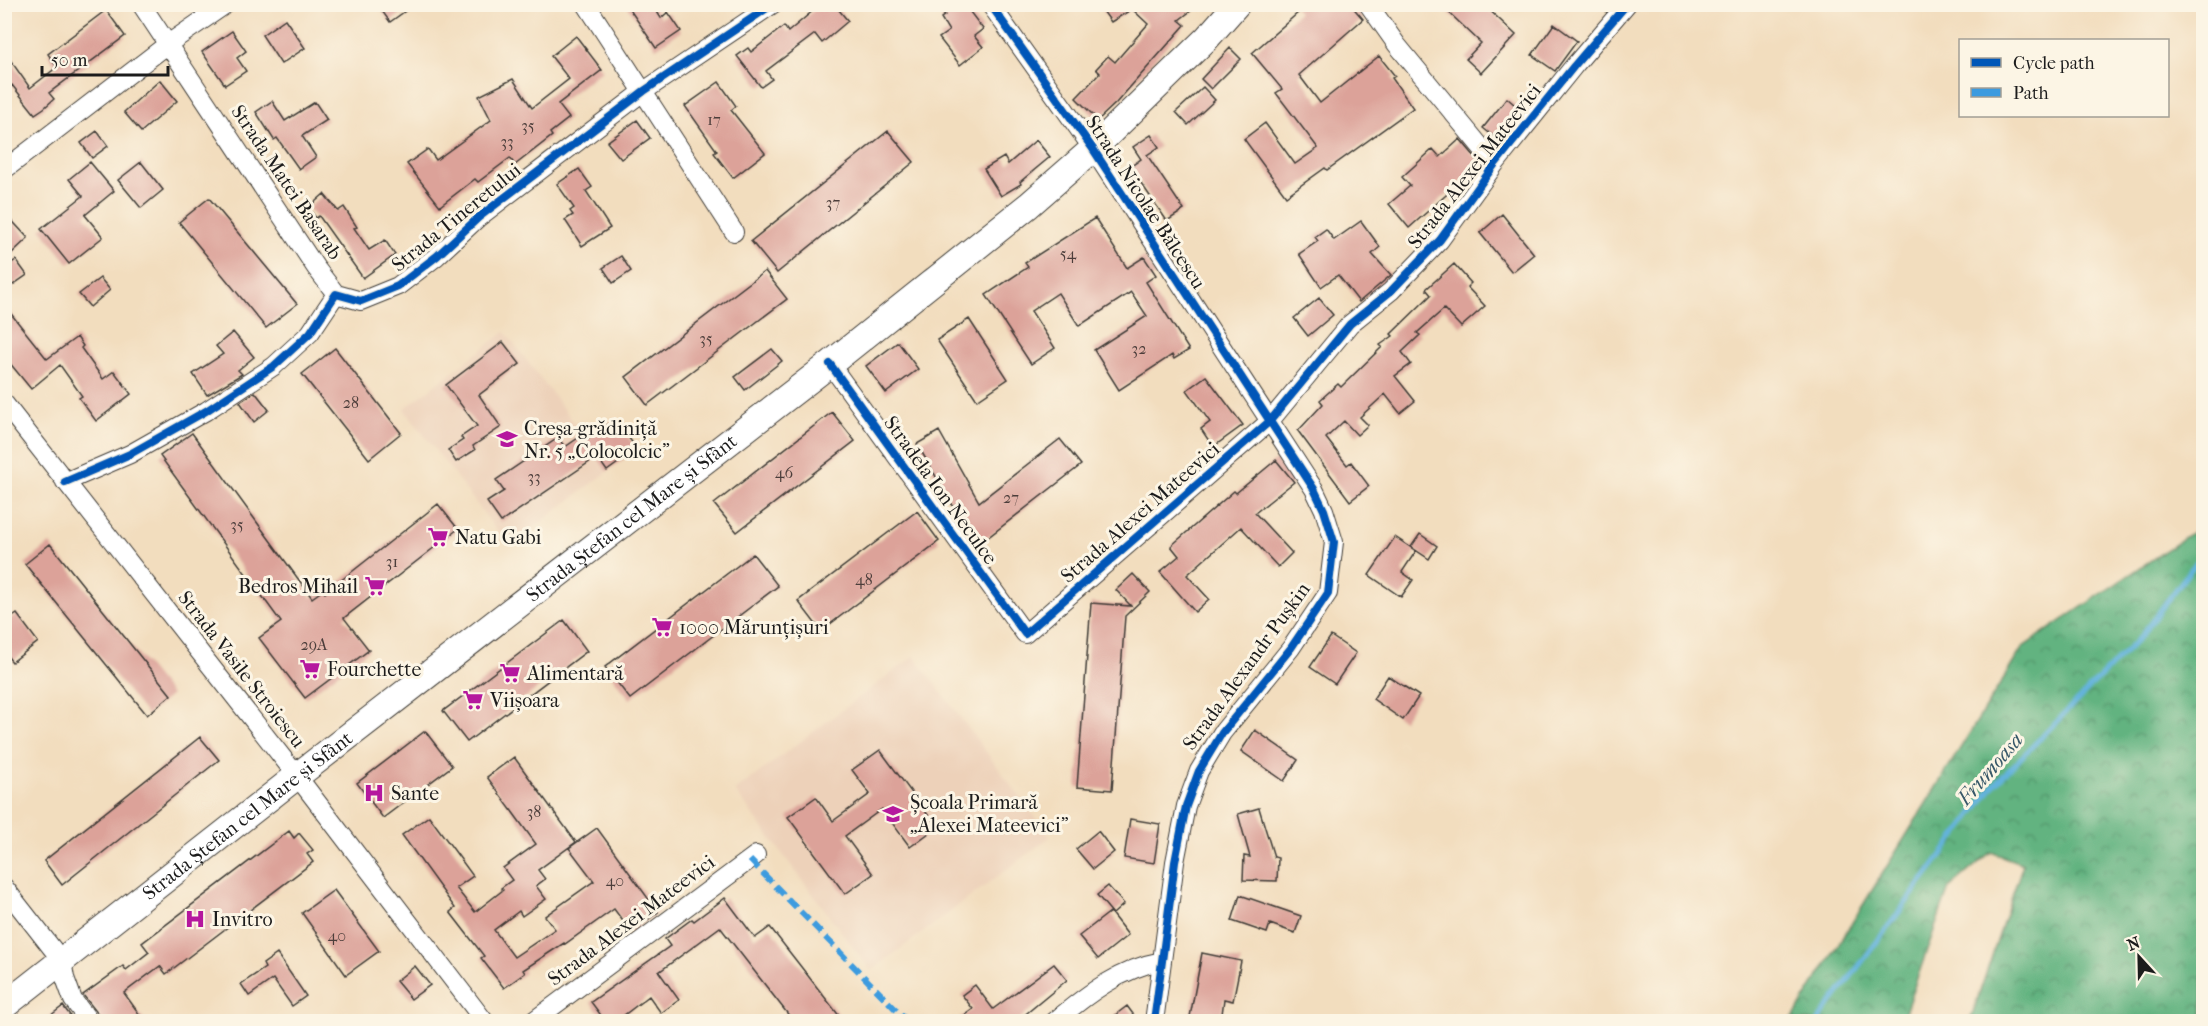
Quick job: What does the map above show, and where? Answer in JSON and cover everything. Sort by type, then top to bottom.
[{"type":"main road","name":"Strada Ștefan cel Mare și Sfânt","points":[[4,1006],[830,364],[1029,205],[1093,149],[1206,38],[1237,4]]},
{"type":"street","name":"Strada Matei Basarab","points":[[141,4],[303,249],[336,294]]},
{"type":"street","points":[[4,170],[168,44],[226,4]]},
{"type":"street","points":[[586,4],[734,232]]},
{"type":"street","name":"Strada Tineretului","points":[[336,294],[362,300],[398,286],[479,218],[644,91],[773,4]]},
{"type":"street","name":"Strada Nicolae Bălcescu","points":[[990,4],[1093,149],[1270,421]]},
{"type":"street","points":[[1368,4],[1397,45],[1495,164]]},
{"type":"street","name":"Strada Alexei Mateevici","points":[[1025,634],[1270,421],[1350,324],[1391,291],[1440,240],[1495,164],[1627,4]]},
{"type":"street","points":[[65,482],[130,454],[206,411],[274,366],[310,333],[336,294]]},
{"type":"street","name":"Stradela Ion Neculce","points":[[830,364],[1025,634]]},
{"type":"street","name":"Strada Vasile Stroiescu","points":[[4,403],[297,776],[485,1022]]},
{"type":"street","name":"Strada Alexandr Pușkin","points":[[1155,1022],[1180,839],[1186,806],[1198,771],[1222,733],[1291,648],[1328,593],[1334,542],[1324,510],[1314,489],[1270,421]]},
{"type":"street","name":"Strada Alexei Mateevici","points":[[532,1022],[756,855]]},
{"type":"street","points":[[4,887],[62,961],[73,1000],[90,1022]]},
{"type":"street","points":[[1054,1022],[1074,1005],[1124,972],[1142,964],[1162,961]]},
{"type":"shaded area","name":"Creșa-grădiniță Nr. 5 „Colocolcic”","points":[[505,332],[610,470],[509,546],[404,409]]},
{"type":"shaded area","name":"Școala Primară „Alexei Mateevici”","points":[[914,656],[1050,837],[871,971],[735,791]]},
{"type":"green space","points":[[2203,525],[2203,1021],[1970,1021],[2023,864],[1991,852],[1949,888],[1902,1021],[1791,1021],[2023,647]]},
{"type":"building","points":[[377,4],[415,4],[390,22]]},
{"type":"building","points":[[626,4],[652,4],[661,18],[668,12],[681,31],[656,48]]},
{"type":"building","points":[[821,4],[834,4],[848,21],[822,43],[815,34],[766,71],[772,79],[761,87],[737,56],[748,48],[751,52],[784,26],[788,32]]},
{"type":"building","points":[[937,4],[979,4],[979,7],[970,12],[983,29],[974,36],[983,47],[960,65],[939,38],[949,31],[941,18],[945,15]]},
{"type":"building","points":[[1098,4],[1200,4],[1179,20],[1185,25],[1098,120],[1076,98],[1100,73],[1096,69],[1108,56],[1115,62],[1148,24],[1132,9],[1111,22]]},
{"type":"building","points":[[1292,4],[1350,4],[1363,19],[1299,75],[1320,103],[1379,56],[1395,76],[1392,78],[1413,108],[1327,170],[1325,168],[1286,196],[1244,139],[1265,123],[1295,164],[1318,148],[1276,93],[1282,89],[1252,53],[1299,12]]},
{"type":"building","points":[[1440,4],[1483,4],[1516,35],[1481,73],[1466,59],[1481,43]]},
{"type":"building","points":[[106,10],[125,36],[49,93],[54,99],[44,108],[35,114],[12,85],[4,90],[4,51],[30,88],[57,67],[48,54]]},
{"type":"building","points":[[285,19],[305,48],[281,64],[262,35]]},
{"type":"building","points":[[1554,24],[1577,41],[1555,71],[1532,55]]},
{"type":"building","points":[[232,31],[246,51],[237,58],[246,71],[225,85],[202,52]]},
{"type":"building","points":[[576,36],[602,70],[558,104],[569,118],[550,133],[552,136],[515,165],[510,158],[478,182],[475,179],[440,206],[407,164],[428,149],[436,160],[491,120],[479,96],[513,79],[532,108],[569,79],[551,56]]},
{"type":"building","points":[[1230,48],[1241,59],[1211,89],[1201,79]]},
{"type":"building","points":[[160,80],[177,101],[141,132],[124,112]]},
{"type":"building","points":[[719,82],[736,106],[731,110],[765,153],[733,178],[714,153],[717,151],[685,106]]},
{"type":"building","points":[[1203,87],[1215,100],[1188,125],[1176,112]]},
{"type":"building","points":[[1507,98],[1522,111],[1498,140],[1483,128]]},
{"type":"building","points":[[272,101],[285,121],[315,102],[327,120],[302,136],[316,157],[299,169],[277,138],[274,140],[256,112]]},
{"type":"building","points":[[637,120],[650,138],[621,159],[607,142]]},
{"type":"building","points":[[97,131],[108,146],[92,158],[81,143]]},
{"type":"building","points":[[888,131],[914,162],[777,273],[751,241]]},
{"type":"building","points":[[1151,135],[1159,147],[1147,155],[1184,210],[1167,221],[1130,167],[1141,159],[1133,147]]},
{"type":"building","points":[[1460,139],[1481,164],[1409,228],[1389,204],[1410,186],[1402,177],[1433,149],[1440,157]]},
{"type":"building","points":[[1036,140],[1050,157],[1020,182],[1021,184],[1001,196],[984,169],[1004,157],[1008,164]]},
{"type":"building","points":[[90,162],[114,191],[85,215],[103,237],[69,264],[41,229],[83,196],[69,179]]},
{"type":"building","points":[[141,162],[163,190],[141,208],[118,180]]},
{"type":"building","points":[[579,169],[592,187],[586,191],[610,228],[582,246],[565,220],[573,215],[570,211],[574,208],[557,184]]},
{"type":"building","points":[[324,194],[338,211],[344,207],[357,227],[354,228],[369,250],[385,240],[395,255],[363,278],[319,216],[316,218],[308,208]]},
{"type":"building","points":[[209,198],[297,304],[266,328],[179,222]]},
{"type":"building","points":[[4,212],[28,238],[12,253],[4,245]]},
{"type":"building","points":[[1502,214],[1534,254],[1512,272],[1480,233]]},
{"type":"building","points":[[1095,218],[1127,268],[1144,257],[1156,275],[1146,282],[1189,350],[1174,359],[1172,355],[1119,390],[1094,350],[1147,316],[1131,292],[1079,326],[1058,293],[1031,311],[1055,348],[1031,364],[986,295],[1028,267],[1025,263]]},
{"type":"building","points":[[1361,221],[1380,247],[1372,254],[1391,275],[1359,302],[1338,275],[1321,287],[1299,254],[1318,241],[1315,237],[1326,229],[1334,240]]},
{"type":"building","points":[[621,256],[631,271],[613,283],[603,268]]},
{"type":"building","points":[[16,260],[27,275],[4,291],[4,268]]},
{"type":"building","points":[[1454,264],[1471,283],[1467,287],[1485,306],[1461,327],[1444,309],[1417,333],[1420,335],[1402,352],[1411,364],[1395,376],[1415,401],[1400,413],[1385,394],[1360,417],[1368,425],[1357,435],[1344,421],[1326,438],[1347,465],[1351,462],[1369,486],[1350,501],[1298,431],[1323,404],[1320,400],[1338,384],[1341,387],[1382,347],[1380,345],[1393,336],[1391,334],[1431,295],[1426,289]]},
{"type":"building","points":[[765,271],[787,299],[647,405],[626,377]]},
{"type":"building","points":[[100,278],[110,290],[90,307],[79,294]]},
{"type":"building","points":[[1319,298],[1333,315],[1308,336],[1294,318]]},
{"type":"building","points":[[4,305],[47,359],[77,337],[83,346],[81,348],[103,379],[114,371],[131,394],[96,421],[79,398],[82,396],[60,365],[31,389],[4,356]]},
{"type":"building","points":[[969,319],[1008,379],[977,400],[937,340]]},
{"type":"building","points":[[233,332],[254,357],[238,370],[242,374],[207,395],[193,374],[223,354],[216,346]]},
{"type":"building","points":[[503,342],[520,364],[479,395],[501,427],[473,446],[475,450],[456,462],[448,450],[463,440],[461,437],[477,426],[446,385]]},
{"type":"building","points":[[898,342],[918,369],[886,393],[866,366]]},
{"type":"building","points":[[335,348],[401,433],[369,459],[302,374]]},
{"type":"building","points":[[772,349],[782,361],[745,390],[735,377]]},
{"type":"building","points":[[1206,376],[1243,425],[1213,447],[1201,429],[1210,422],[1187,390]]},
{"type":"building","points":[[255,392],[269,410],[254,422],[240,402]]},
{"type":"building","points":[[832,412],[855,441],[737,532],[714,504]]},
{"type":"building","points":[[615,419],[637,449],[607,471],[597,457],[501,522],[487,502],[504,491],[496,480],[558,438],[565,447],[581,436],[584,442]]},
{"type":"building","points":[[939,431],[979,502],[1060,439],[1081,465],[982,542],[956,511],[917,444]]},
{"type":"building","points":[[192,433],[312,598],[323,590],[325,593],[438,504],[458,529],[344,618],[369,650],[305,698],[259,638],[281,622],[160,456]]},
{"type":"building","points":[[1276,460],[1294,482],[1255,513],[1292,553],[1278,567],[1241,527],[1187,575],[1209,599],[1195,612],[1160,572],[1179,556],[1171,546],[1234,491],[1236,493]]},
{"type":"building","points":[[917,511],[939,541],[821,631],[798,601]]},
{"type":"building","points":[[1420,534],[1437,546],[1429,559],[1411,547]]},
{"type":"building","points":[[1395,537],[1416,551],[1402,572],[1413,580],[1401,597],[1369,575]]},
{"type":"building","points":[[50,544],[171,695],[147,715],[25,564]]},
{"type":"building","points":[[753,554],[778,586],[630,699],[605,667]]},
{"type":"building","points":[[1133,574],[1150,592],[1125,616],[1112,790],[1077,787],[1091,603],[1131,606],[1116,590]]},
{"type":"building","points":[[17,614],[38,642],[12,662],[4,652],[4,623]]},
{"type":"building","points":[[564,620],[587,651],[467,742],[443,711]]},
{"type":"building","points":[[1331,636],[1356,653],[1335,684],[1310,667]]},
{"type":"building","points":[[1388,676],[1419,696],[1403,720],[1373,699]]},
{"type":"building","points":[[1255,730],[1298,760],[1284,781],[1241,751]]},
{"type":"building","points":[[425,731],[452,766],[383,818],[357,783]]},
{"type":"building","points":[[200,737],[219,760],[62,885],[44,861]]},
{"type":"building","points":[[880,750],[937,827],[910,847],[882,809],[845,836],[873,874],[845,894],[788,817],[816,797],[833,821],[870,794],[852,770]]},
{"type":"building","points":[[514,757],[576,842],[538,870],[545,879],[536,886],[546,899],[522,916],[519,911],[494,930],[514,957],[555,929],[545,916],[594,881],[569,848],[597,828],[658,912],[631,932],[614,909],[523,970],[525,973],[504,988],[481,958],[484,956],[450,912],[455,908],[402,835],[429,816],[473,876],[456,888],[475,912],[512,880],[503,868],[536,844],[487,777]]},
{"type":"building","points":[[1259,808],[1274,857],[1278,858],[1277,881],[1243,880],[1244,856],[1250,857],[1238,814]]},
{"type":"building","points":[[1130,819],[1160,824],[1154,863],[1124,858]]},
{"type":"building","points":[[289,831],[294,838],[299,833],[313,850],[307,854],[313,862],[166,974],[160,966],[124,993],[145,1022],[101,1022],[99,1015],[83,995],[123,966],[126,970],[149,952],[142,943]]},
{"type":"building","points":[[1098,831],[1114,852],[1093,869],[1076,849]]},
{"type":"building","points":[[1108,886],[1124,904],[1113,914],[1097,895]]},
{"type":"building","points":[[334,890],[379,951],[346,975],[302,913]]},
{"type":"building","points":[[1240,895],[1301,916],[1295,933],[1270,924],[1267,933],[1232,921]]},
{"type":"building","points":[[725,898],[755,938],[770,927],[844,1022],[794,1022],[720,927],[659,972],[679,1000],[661,1013],[649,996],[615,1022],[606,1022],[591,1002],[670,946],[665,939]]},
{"type":"building","points":[[1110,912],[1128,935],[1098,959],[1079,936]]},
{"type":"building","points":[[1202,953],[1241,961],[1233,1001],[1224,999],[1221,1022],[1189,1022]]},
{"type":"building","points":[[277,954],[306,996],[292,1006],[273,979],[249,996],[241,984],[265,968],[263,964]]},
{"type":"building","points":[[1054,964],[1067,980],[1016,1022],[955,1022],[973,1009],[962,995],[975,985],[993,1009]]},
{"type":"building","points":[[415,966],[430,985],[411,999],[396,981]]},
{"type":"building","points":[[63,1006],[75,1022],[42,1022]]},
{"type":"building","points":[[1127,1006],[1139,1022],[1106,1022]]},
{"type":"waterway","name":"Frumoasa","points":[[1817,1022],[1994,785],[2140,637],[2204,552]]},
{"type":"marked path","points":[[750,860],[908,1022]]},
{"type":"cycle path","points":[[65,482],[130,454],[206,411],[274,366],[310,333],[336,294],[361,301],[398,286],[437,256],[479,217],[644,91],[773,4]]},
{"type":"cycle path","points":[[990,4],[1093,149],[1314,489],[1324,510],[1334,542],[1328,593],[1291,648],[1222,733],[1199,771],[1186,806],[1175,862],[1154,1022]]},
{"type":"cycle path","points":[[830,364],[1025,634],[1270,421],[1350,324],[1391,291],[1440,240],[1495,164],[1627,4]]},
{"type":"place","name":"Creșa-grădiniță Nr. 5 „Colocolcic”","points":[[507,439]]},
{"type":"place","name":"Natu Gabi","points":[[438,537]]},
{"type":"place","name":"Bedros Mihail","points":[[375,586]]},
{"type":"place","name":"1000 Mărunțișuri","points":[[662,627]]},
{"type":"place","name":"Fourchette","points":[[310,669]]},
{"type":"place","name":"Alimentară","points":[[510,673]]},
{"type":"place","name":"Viișoara","points":[[473,700]]},
{"type":"place","name":"Sante","points":[[374,793]]},
{"type":"place","name":"Școala Primară „Alexei Mateevici”","points":[[893,814]]},
{"type":"place","name":"Invitro","points":[[195,919]]}]
